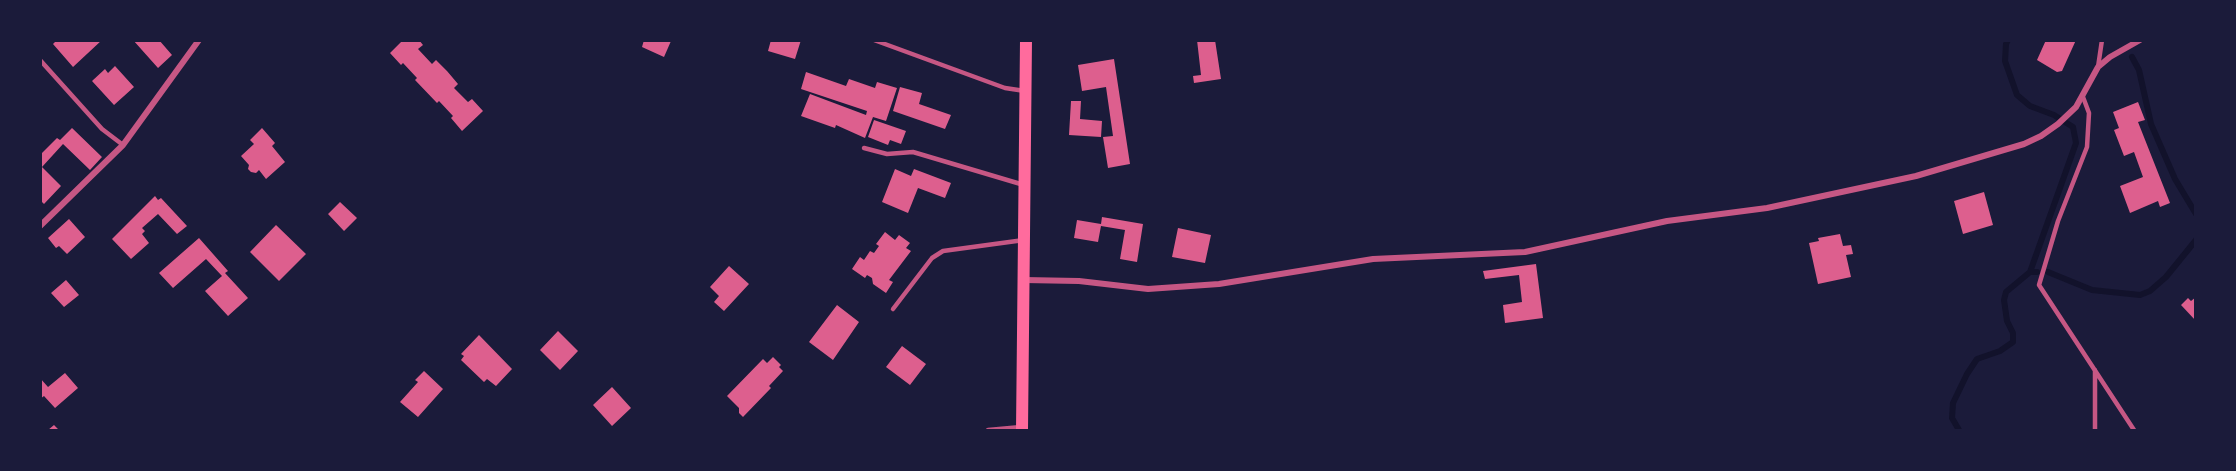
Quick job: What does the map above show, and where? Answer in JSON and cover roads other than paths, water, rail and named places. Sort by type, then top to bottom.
[{"type":"main road","points":[[1023,429],[1026,40]]},
{"type":"street","points":[[40,226],[123,145],[199,40]]},
{"type":"street","points":[[1024,280],[1079,281],[1148,289],[1219,284],[1373,259],[1525,252],[1667,221],[1767,208],[1916,176],[2024,144],[2058,124],[2068,117],[2083,97],[2098,68],[2110,57],[2140,40]]},
{"type":"lane","points":[[874,40],[1005,88],[1025,91]]},
{"type":"lane","points":[[2098,68],[2102,40]]},
{"type":"lane","points":[[40,60],[102,129],[123,145]]},
{"type":"lane","points":[[2083,97],[2089,113],[2087,147],[2058,221],[2039,285],[2134,430]]},
{"type":"lane","points":[[864,148],[887,154],[913,152],[1025,185]]},
{"type":"lane","points":[[893,309],[932,258],[943,251],[1024,240]]},
{"type":"lane","points":[[2095,370],[2096,430]]},
{"type":"lane","points":[[988,430],[1023,429]]},
{"type":"waterway","points":[[2008,40],[2005,61],[2017,95],[2030,106],[2054,115],[2073,127],[2076,143],[2030,272]]},
{"type":"waterway","points":[[2132,57],[2139,70],[2151,124],[2175,179],[2196,214]]},
{"type":"waterway","points":[[2048,272],[2092,290],[2140,295],[2150,291],[2166,277],[2196,240]]},
{"type":"waterway","points":[[1959,430],[1952,418],[1953,403],[1967,374],[1977,359],[2000,351],[2013,342],[2013,333],[2007,321],[2004,300],[2006,292],[2030,272],[2037,272]]}]
